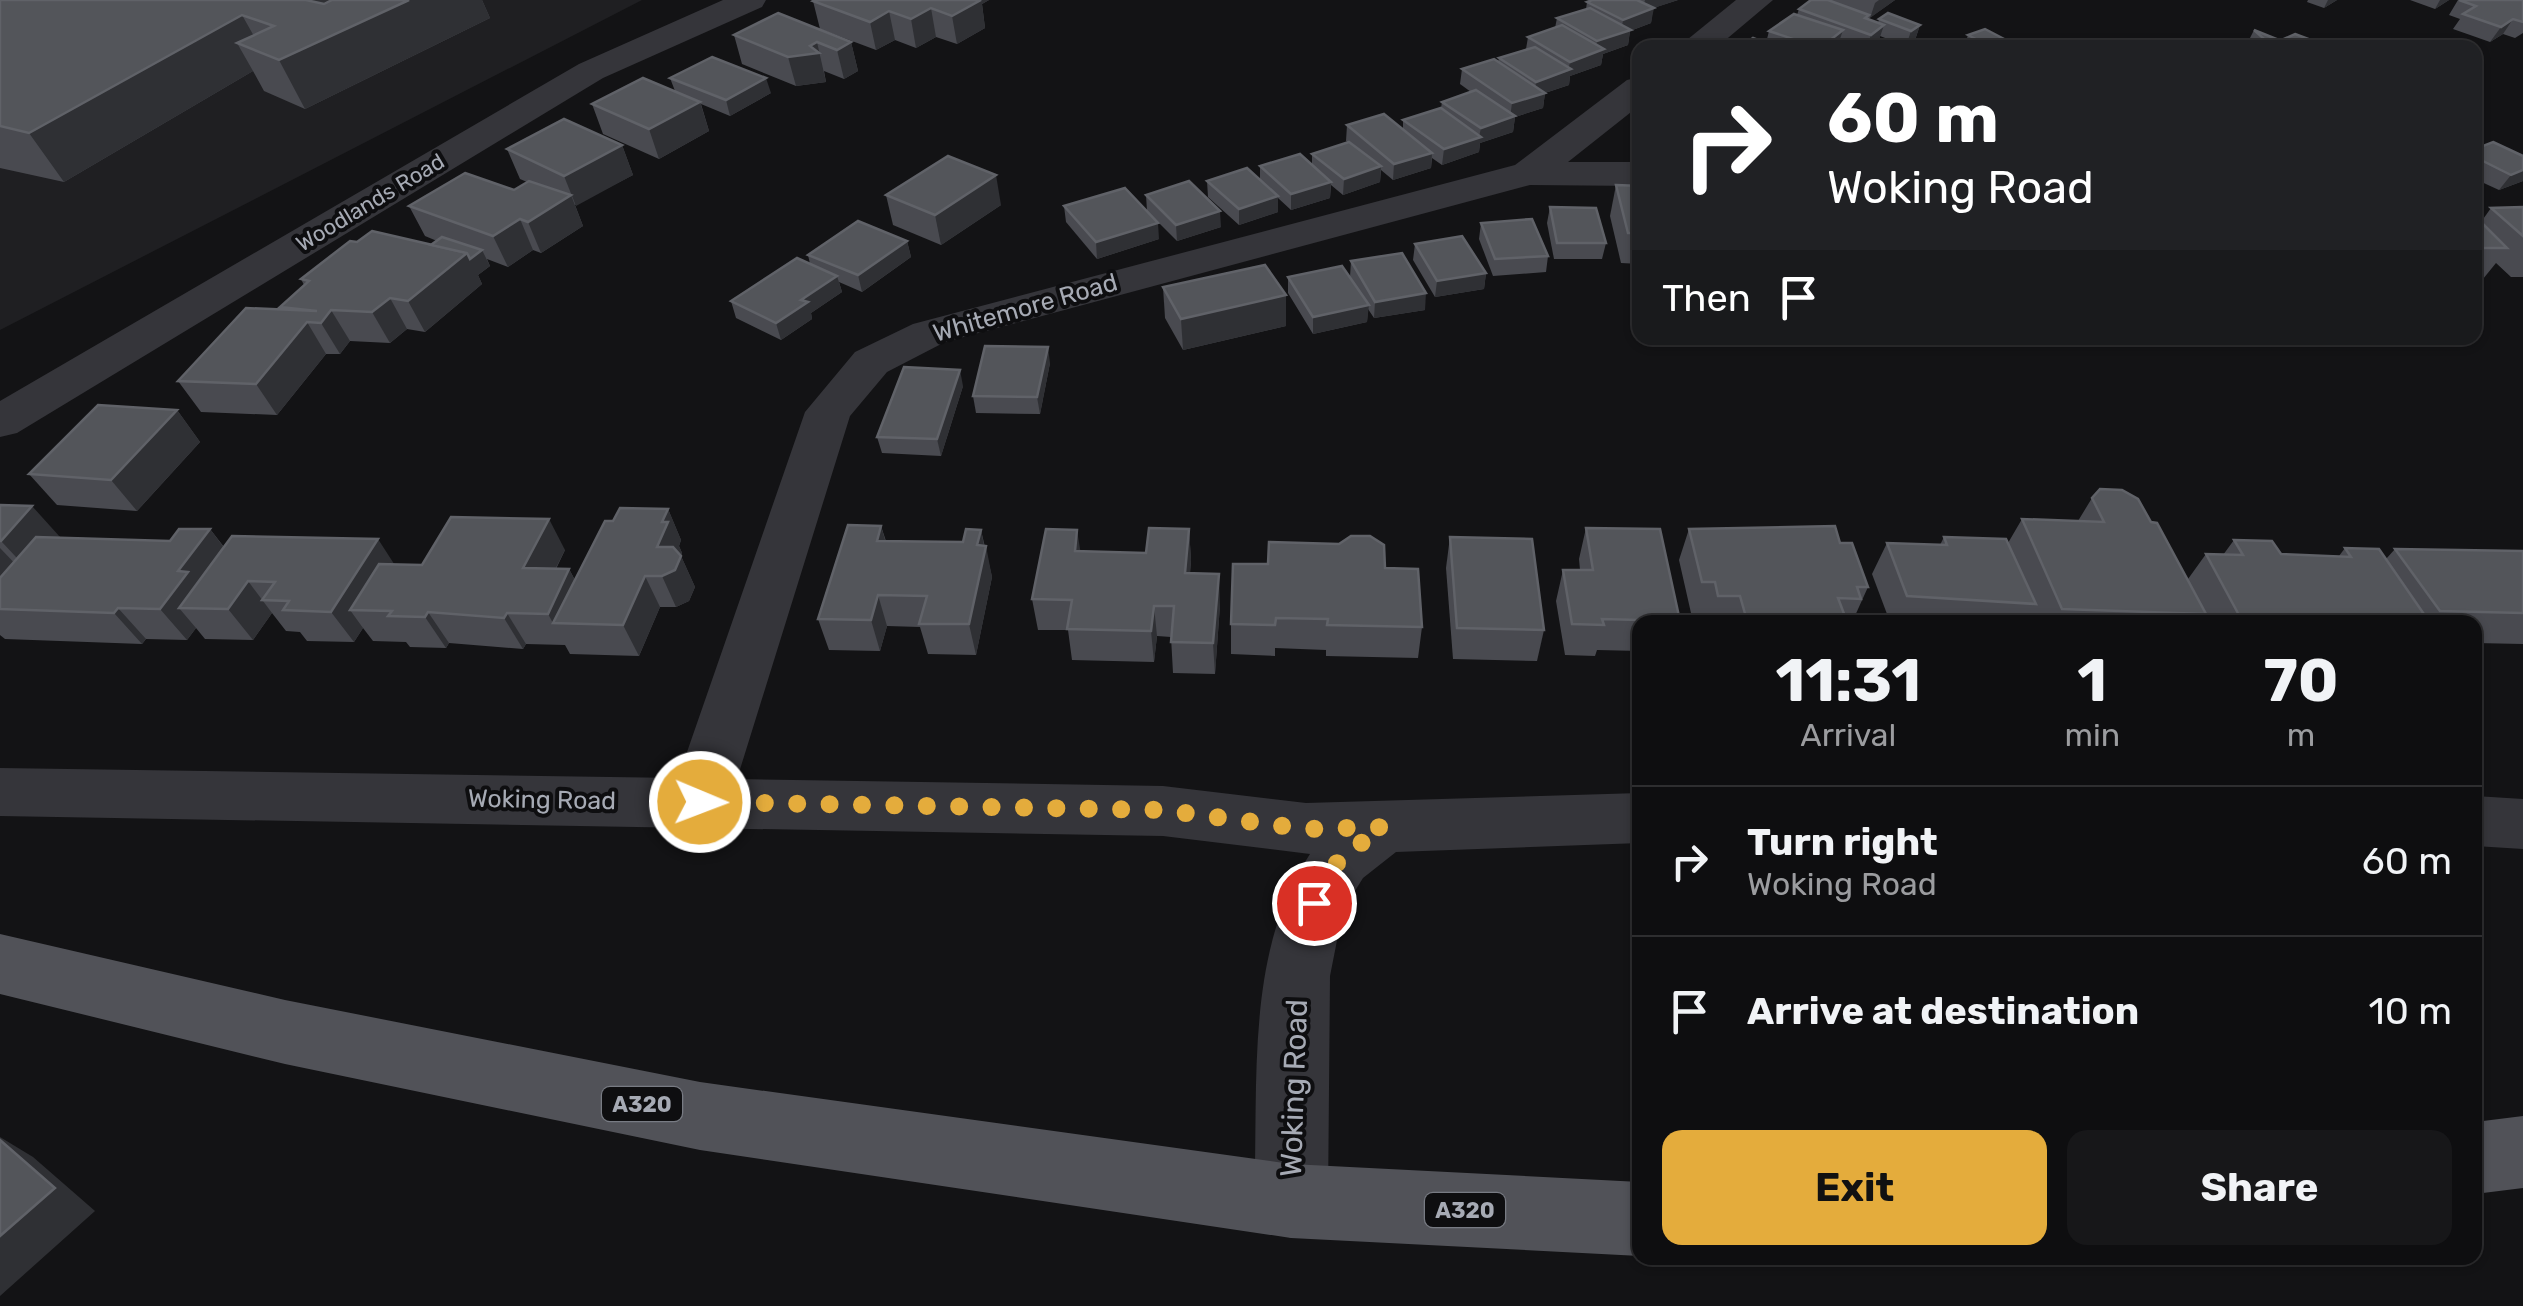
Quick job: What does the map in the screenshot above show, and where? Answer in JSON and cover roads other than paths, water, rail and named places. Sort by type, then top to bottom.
[{"type":"main road","name":"Woking Road","points":[[0,964],[285,1032],[700,1116],[1291,1201],[1632,1218]]},
{"type":"main road","points":[[2482,1157],[2523,1152]]},
{"type":"street","name":"Woodlands Road","points":[[0,422],[590,71],[750,0]]},
{"type":"street","points":[[1704,40],[1757,0]]},
{"type":"street","name":"Whitemore Road","points":[[1529,172],[1632,94]]},
{"type":"street","name":"Whitemore Road","points":[[700,802],[828,412],[871,362],[929,332],[1529,172],[1632,174]]},
{"type":"street","name":"Woking Road","points":[[0,792],[1163,810],[1306,829],[1632,818]]},
{"type":"street","points":[[2482,821],[2523,824]]},
{"type":"street","name":"Woking Road","points":[[1291,1201],[1297,976],[1314,903],[1340,858],[1384,827]]}]
